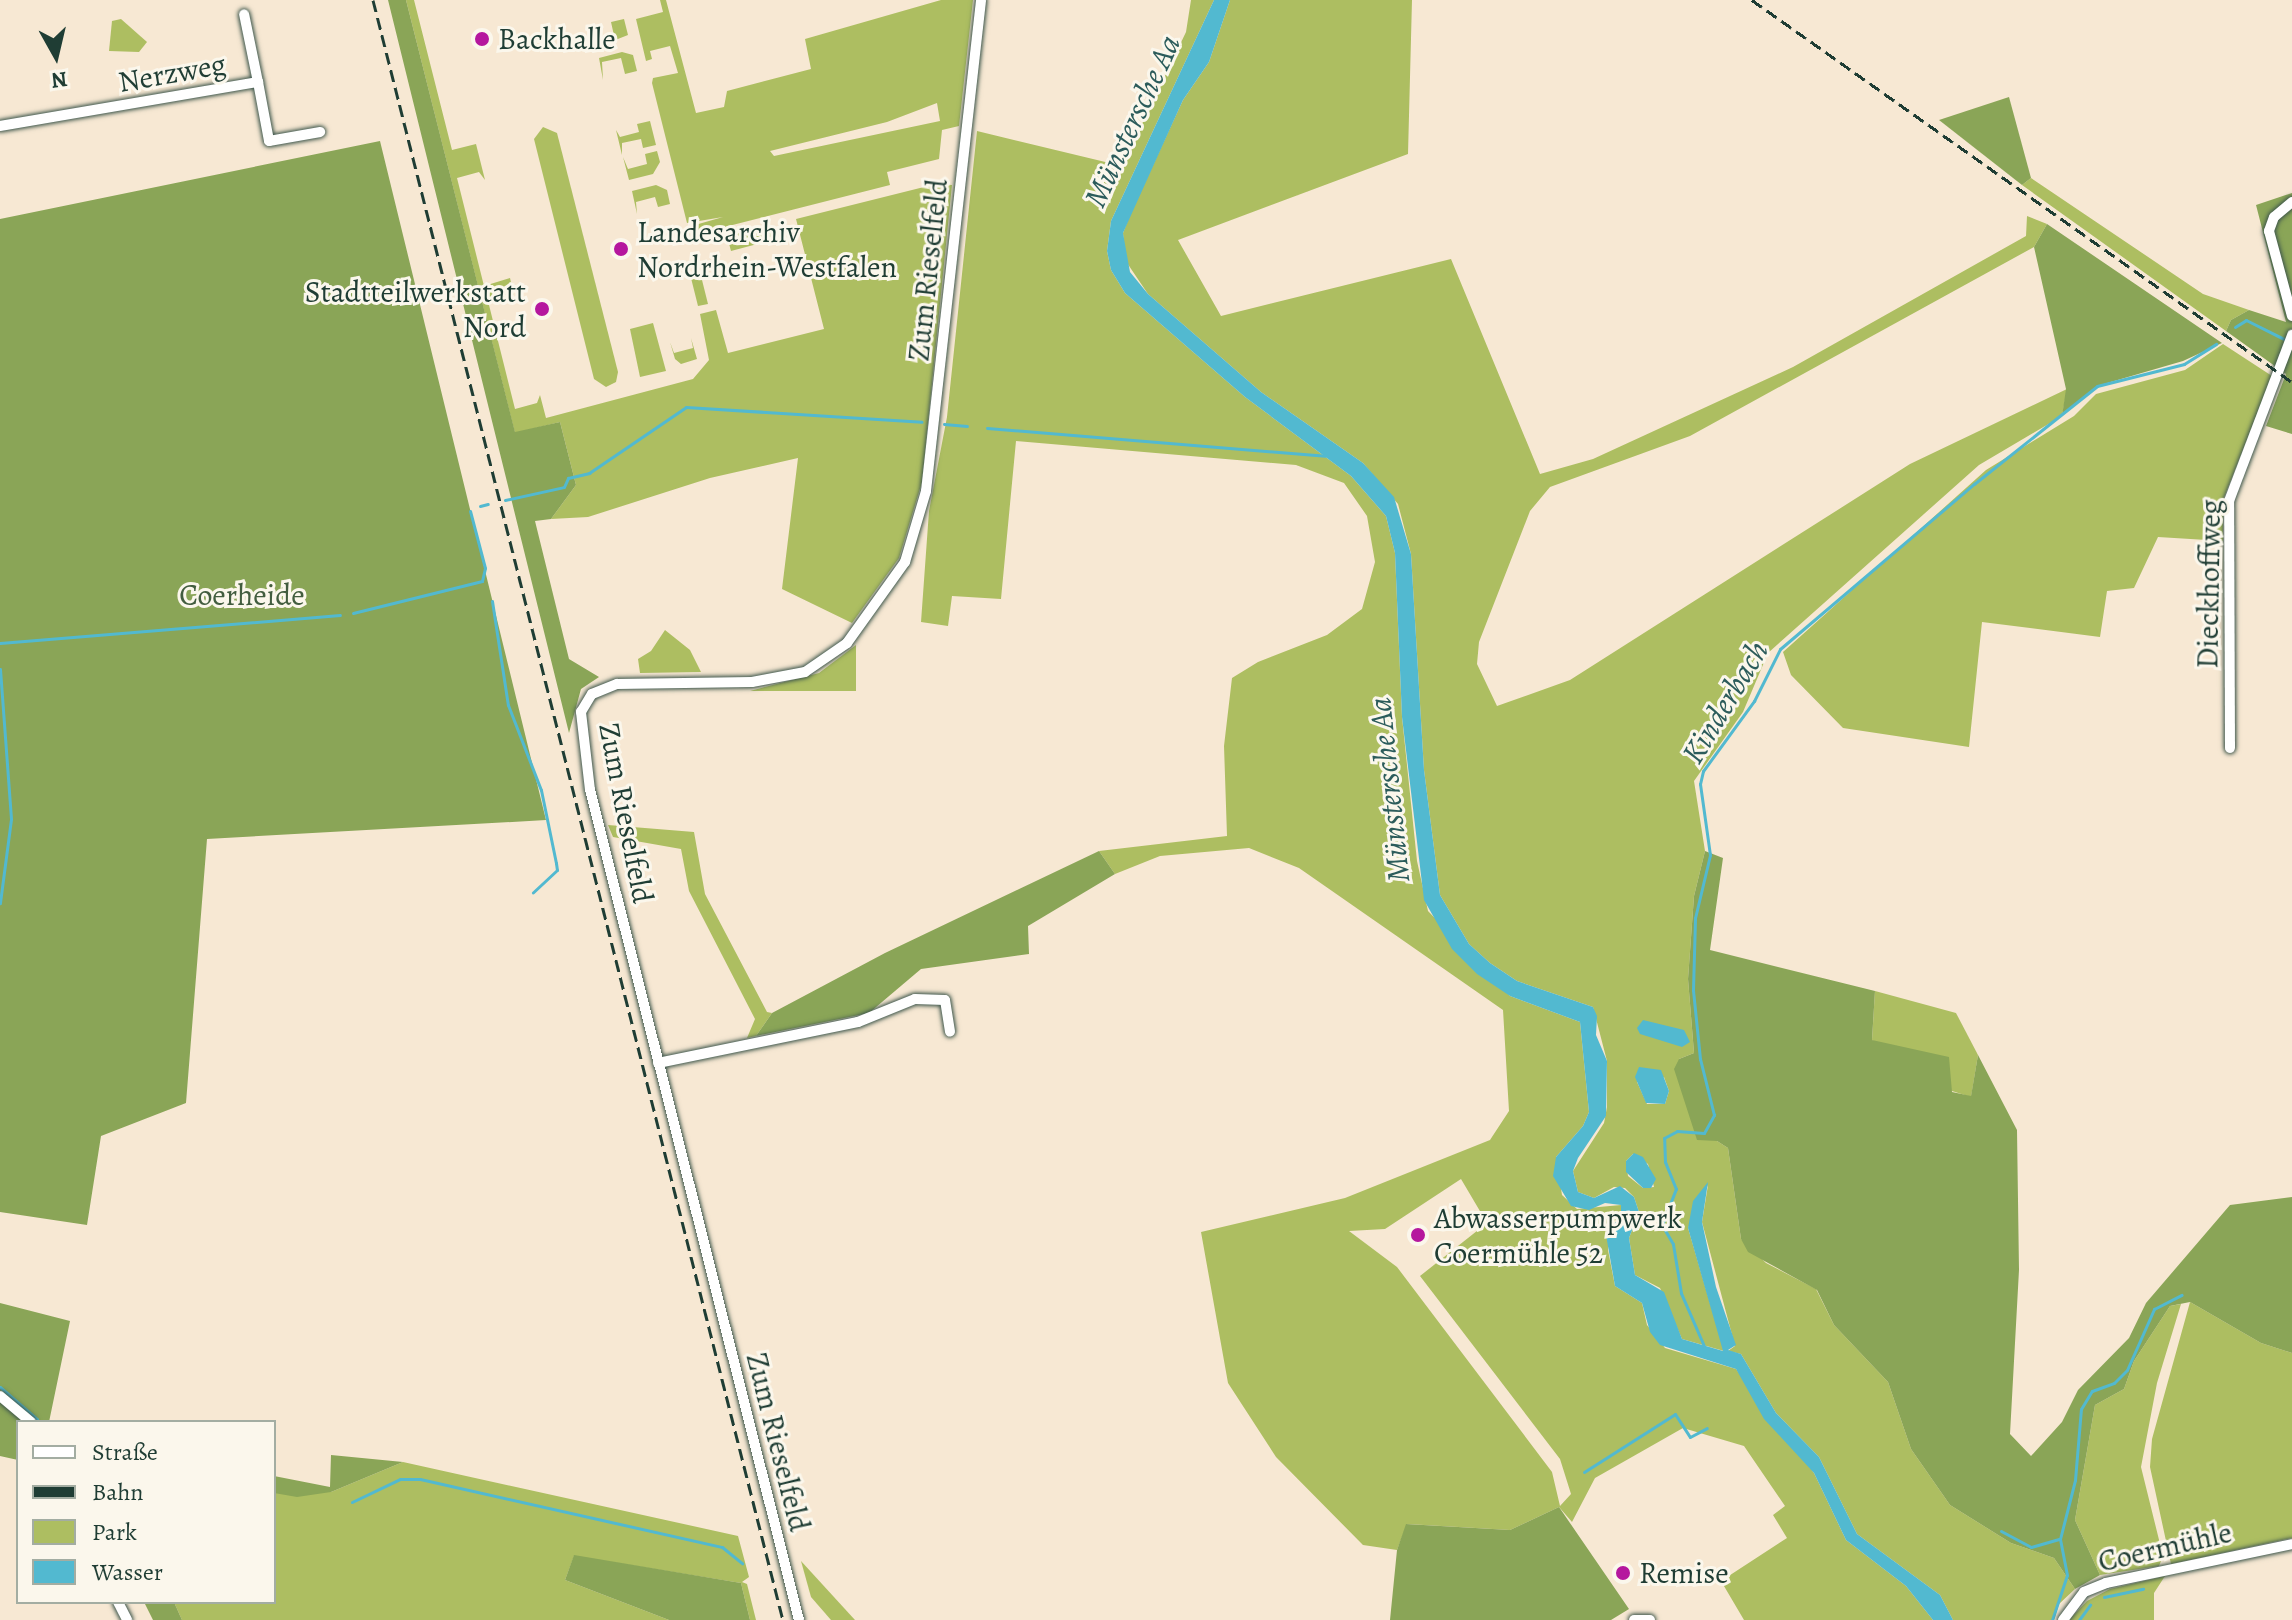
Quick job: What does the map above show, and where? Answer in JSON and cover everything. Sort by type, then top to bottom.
[{"type":"street","name":"Zum Rieselfeld","points":[[799,1620],[590,790],[581,712],[592,694],[617,684],[752,682],[805,672],[847,643],[905,562],[926,491],[981,0]]},
{"type":"street","name":"Nerzweg","points":[[244,14],[269,141],[320,132]]},
{"type":"street","name":"Nerzweg","points":[[0,126],[258,82]]},
{"type":"street","points":[[2292,202],[2274,217],[2269,231],[2292,316]]},
{"type":"street","name":"Dieckhoffweg","points":[[2230,748],[2229,501],[2292,335]]},
{"type":"street","points":[[658,1063],[858,1022],[915,999],[945,1000],[950,1032]]},
{"type":"street","points":[[0,1396],[29,1420]]},
{"type":"street","name":"Coermühle","points":[[2063,1620],[2084,1592],[2106,1583],[2292,1544]]},
{"type":"street","points":[[1634,1620],[1650,1620]]},
{"type":"green space","points":[[388,0],[406,0],[515,432],[560,422],[576,485],[551,519],[535,521],[569,659],[599,677],[581,689],[569,733]]},
{"type":"green space","points":[[406,0],[414,0],[452,150],[476,144],[485,180],[479,172],[457,178],[484,286],[510,278],[514,295],[488,301],[515,409],[537,403],[540,395],[546,418],[693,379],[709,360],[700,314],[716,310],[728,353],[824,329],[796,219],[936,184],[952,185],[922,482],[899,558],[852,623],[782,589],[798,458],[710,478],[588,517],[551,519],[576,485],[560,422],[515,433]]},
{"type":"green space","points":[[660,0],[666,0],[696,113],[724,107],[727,91],[811,69],[805,39],[941,0],[973,0],[959,126],[942,130],[939,159],[887,172],[890,185],[697,234],[695,225],[723,217],[687,223],[652,83],[653,78],[678,73],[670,46],[650,51],[652,59],[646,61],[636,19],[663,12]],"holes":[[[937,103],[940,121],[774,156],[770,151],[887,122]]]},
{"type":"green space","points":[[1191,0],[1214,0],[1111,221],[1107,251],[1111,270],[1125,293],[1245,397],[1351,476],[1386,516],[1395,553],[1402,717],[1417,861],[1428,911],[1510,996],[1580,1022],[1589,1112],[1583,1126],[1556,1157],[1562,1195],[1577,1209],[1621,1205],[1621,1215],[1610,1225],[1608,1250],[1615,1286],[1642,1303],[1647,1325],[1665,1348],[1736,1369],[1814,1473],[1846,1540],[1906,1586],[1933,1620],[1744,1620],[1721,1581],[1787,1538],[1773,1515],[1785,1506],[1744,1446],[1683,1428],[1595,1478],[1572,1522],[1559,1507],[1510,1530],[1407,1524],[1397,1550],[1363,1545],[1276,1457],[1228,1383],[1201,1232],[1345,1198],[1490,1140],[1509,1111],[1503,1010],[1299,868],[1249,848],[1160,856],[1115,874],[1099,851],[1227,836],[1224,746],[1232,678],[1258,662],[1327,635],[1362,609],[1375,562],[1367,516],[1344,483],[1296,465],[1016,441],[1001,599],[952,596],[948,626],[921,622],[929,511],[947,417],[977,131],[1122,166],[1186,32]],"holes":[[[1461,1179],[1487,1223],[1420,1276],[1560,1459],[1571,1494],[1560,1506],[1552,1472],[1397,1267],[1349,1231],[1385,1229]]]},
{"type":"green space","points":[[1230,0],[1412,0],[1408,154],[1178,240],[1221,316],[1451,259],[1540,474],[1593,459],[1793,367],[2026,236],[2027,216],[2047,224],[2034,247],[1690,436],[1550,487],[1530,511],[1479,642],[1477,664],[1497,706],[1570,680],[1910,464],[2067,389],[2062,416],[1979,465],[1768,653],[1743,712],[1694,781],[1705,851],[1694,896],[1688,979],[1694,1053],[1679,1059],[1717,1141],[1728,1148],[1741,1239],[1766,1263],[1816,1289],[1834,1325],[1888,1382],[1911,1449],[1950,1505],[2011,1543],[2054,1558],[2075,1589],[2059,1604],[2054,1620],[1953,1620],[1940,1595],[1857,1534],[1819,1457],[1776,1413],[1741,1354],[1728,1351],[1735,1346],[1702,1222],[1708,1185],[1688,1228],[1724,1351],[1682,1339],[1660,1288],[1635,1275],[1629,1238],[1639,1212],[1634,1197],[1625,1188],[1614,1187],[1594,1198],[1578,1192],[1573,1171],[1604,1123],[1607,1107],[1607,1061],[1593,1007],[1517,981],[1490,963],[1469,944],[1440,895],[1424,770],[1411,554],[1398,504],[1363,463],[1261,392],[1148,294],[1125,260],[1123,233],[1130,215],[1183,100],[1209,62]],"holes":[[[1664,1077],[1669,1091],[1665,1104],[1647,1104],[1637,1082]],[[1633,1154],[1648,1164],[1654,1187],[1643,1188],[1628,1176],[1626,1161]]]},
{"type":"green space","points":[[121,19],[147,42],[139,52],[109,51],[112,21]]},
{"type":"green space","points":[[624,19],[628,35],[595,48],[590,26],[596,45],[615,40],[611,22]]},
{"type":"green space","points":[[622,52],[633,55],[637,71],[625,74],[621,58],[602,62],[603,80],[599,58]]},
{"type":"green space","points":[[2009,97],[2031,178],[2022,185],[1939,120]]},
{"type":"green space","points":[[650,121],[656,145],[643,148],[641,139],[622,143],[622,155],[616,130],[620,137],[639,132],[637,124]]},
{"type":"green space","points":[[543,127],[557,133],[618,372],[616,382],[606,387],[594,379],[534,139]]},
{"type":"green space","name":"Coerheide","points":[[380,141],[546,820],[207,839],[186,1103],[101,1136],[87,1225],[0,1212],[0,219]]},
{"type":"green space","points":[[657,151],[660,162],[653,174],[629,180],[623,157],[628,169],[647,164],[645,154]]},
{"type":"green space","points":[[2031,178],[2203,294],[2249,310],[2231,320],[2226,331],[2022,185]]},
{"type":"green space","points":[[656,185],[667,190],[670,204],[658,207],[655,197],[636,202],[637,214],[632,191]]},
{"type":"green space","points":[[2292,193],[2292,434],[2266,426],[2286,374],[2226,331],[2231,320],[2249,310],[2286,322],[2256,205]]},
{"type":"green space","points":[[2047,224],[2222,343],[2183,361],[2097,386],[2062,416],[2066,389],[2034,247]]},
{"type":"green space","points":[[769,226],[772,240],[731,251],[727,236]]},
{"type":"green space","points":[[700,272],[708,304],[698,306],[690,274]]},
{"type":"green space","points":[[653,323],[666,371],[640,377],[630,329]]},
{"type":"green space","points":[[691,338],[697,359],[681,364],[675,359],[670,342],[674,353],[693,348]]},
{"type":"green space","points":[[2223,344],[2272,376],[2223,500],[2223,541],[2158,537],[2134,588],[2107,591],[2100,637],[1982,622],[1969,747],[1843,728],[1791,675],[1783,652],[1986,470],[2074,416],[2096,394],[2185,370]]},
{"type":"green space","points":[[665,630],[690,650],[701,672],[640,673],[638,659],[651,651]]},
{"type":"green space","points":[[856,645],[856,691],[750,691],[819,673]]},
{"type":"green space","points":[[608,825],[694,832],[705,894],[767,1012],[772,1013],[756,1036],[747,1038],[755,1019],[689,891],[681,849],[613,837]]},
{"type":"green space","points":[[1099,851],[1115,874],[1028,926],[1029,954],[921,969],[869,1013],[756,1036],[772,1013],[885,953]]},
{"type":"green space","points":[[1705,851],[1723,858],[1710,950],[1875,991],[1872,1040],[1949,1057],[1952,1092],[1971,1096],[1978,1055],[2017,1130],[2019,1270],[2010,1434],[2031,1456],[2062,1422],[2078,1390],[2129,1338],[2146,1303],[2230,1205],[2292,1197],[2292,1353],[2261,1343],[2190,1302],[2170,1306],[2134,1361],[2124,1389],[2095,1405],[2075,1520],[2100,1575],[2075,1589],[2054,1558],[2011,1543],[1950,1505],[1911,1449],[1888,1382],[1834,1325],[1817,1290],[1748,1252],[1741,1239],[1728,1148],[1717,1141],[1697,1140],[1674,1069],[1679,1059],[1694,1053],[1688,979],[1694,896]]},
{"type":"green space","points":[[1875,991],[1956,1013],[1978,1055],[1971,1097],[1952,1091],[1872,1040]]},
{"type":"green space","points":[[2190,1302],[2261,1343],[2292,1353],[2292,1538],[2171,1564],[2150,1467],[2152,1439]]},
{"type":"green space","points":[[0,1303],[70,1321],[49,1420],[16,1420],[16,1460],[0,1456]]},
{"type":"green space","points":[[2181,1304],[2157,1383],[2141,1467],[2163,1556],[2159,1566],[2100,1575],[2075,1520],[2095,1405],[2124,1389],[2134,1361],[2170,1306]]},
{"type":"green space","points":[[331,1455],[403,1462],[331,1492],[297,1497],[276,1493],[276,1476],[330,1487]]},
{"type":"green space","points":[[403,1462],[738,1536],[749,1577],[742,1582],[747,1584],[756,1620],[750,1620],[741,1583],[574,1556],[565,1580],[669,1620],[182,1620],[175,1604],[276,1604],[276,1479],[331,1492]]},
{"type":"green space","points":[[1559,1507],[1629,1609],[1611,1620],[1390,1620],[1397,1550],[1406,1524],[1510,1530]]},
{"type":"green space","points":[[574,1555],[741,1583],[750,1620],[669,1620],[565,1580]]},
{"type":"green space","points":[[801,1561],[855,1620],[831,1620],[811,1597]]},
{"type":"green space","points":[[2165,1576],[2154,1593],[2154,1620],[2069,1620],[2087,1601],[2110,1589]]},
{"type":"green space","points":[[145,1604],[175,1604],[182,1620],[153,1620]]},
{"type":"water","points":[[1214,0],[1230,0],[1209,62],[1183,100],[1123,233],[1130,272],[1148,294],[1261,392],[1363,463],[1394,497],[1411,554],[1424,770],[1440,895],[1469,944],[1490,963],[1517,981],[1593,1007],[1597,1016],[1596,1035],[1607,1061],[1606,1116],[1578,1158],[1573,1171],[1578,1192],[1594,1198],[1620,1186],[1634,1197],[1639,1212],[1629,1238],[1635,1275],[1664,1292],[1682,1339],[1723,1351],[1688,1228],[1693,1201],[1708,1182],[1702,1222],[1716,1287],[1736,1345],[1728,1350],[1741,1354],[1776,1413],[1819,1457],[1857,1534],[1940,1595],[1953,1620],[1933,1620],[1906,1586],[1846,1540],[1814,1473],[1764,1419],[1736,1369],[1660,1345],[1650,1332],[1642,1303],[1615,1286],[1606,1235],[1621,1215],[1621,1205],[1605,1203],[1589,1210],[1571,1206],[1553,1176],[1556,1157],[1583,1126],[1589,1112],[1580,1022],[1510,996],[1477,974],[1452,949],[1424,900],[1402,717],[1395,553],[1386,516],[1351,476],[1245,397],[1125,293],[1111,270],[1107,251],[1111,221]]},
{"type":"water","points":[[1643,1020],[1684,1030],[1690,1042],[1682,1047],[1640,1034],[1637,1028]]},
{"type":"water","points":[[1639,1067],[1661,1070],[1669,1091],[1665,1104],[1646,1103],[1635,1077]]},
{"type":"water","points":[[1634,1153],[1643,1157],[1656,1179],[1651,1188],[1643,1188],[1626,1172],[1626,1161]]},
{"type":"waterway","name":"Kinderbach","points":[[2235,327],[2246,320],[2288,341]]},
{"type":"waterway","name":"Kinderbach","points":[[1704,1346],[1681,1293],[1673,1244],[1662,1225],[1676,1189],[1665,1162],[1664,1138],[1677,1131],[1704,1133],[1714,1115],[1700,1059],[1693,990],[1695,918],[1710,855],[1700,784],[1703,771],[1754,701],[1780,649],[1974,484],[2097,386],[2184,364],[2216,344]]},
{"type":"waterway","points":[[505,500],[564,487],[568,478],[589,473],[686,407],[922,422]]},
{"type":"waterway","points":[[944,424],[967,426]]},
{"type":"waterway","points":[[987,428],[1325,456]]},
{"type":"waterway","points":[[480,506],[488,504]]},
{"type":"waterway","points":[[353,613],[482,581],[485,568],[470,511]]},
{"type":"waterway","points":[[492,601],[508,705],[541,790],[557,870],[533,892]]},
{"type":"waterway","points":[[0,643],[340,615]]},
{"type":"waterway","points":[[0,669],[11,819],[0,903]]},
{"type":"waterway","points":[[2052,1620],[2067,1575],[2060,1539],[2075,1480],[2081,1409],[2092,1391],[2114,1383],[2127,1370],[2154,1309],[2182,1295]]},
{"type":"waterway","points":[[0,1387],[37,1419]]},
{"type":"waterway","points":[[1584,1472],[1675,1414],[1690,1437],[1707,1428]]},
{"type":"waterway","points":[[352,1502],[400,1479],[420,1479],[722,1547],[742,1563]]},
{"type":"waterway","points":[[2001,1531],[2031,1547],[2059,1539]]},
{"type":"waterway","points":[[2104,1597],[2143,1589]]},
{"type":"waterway","points":[[2079,1620],[2090,1605]]},
{"type":"railway","points":[[373,0],[783,1620]]},
{"type":"railway","points":[[1752,0],[2292,382]]},
{"type":"place","name":"Backhalle","points":[[482,39]]},
{"type":"place","name":"Landesarchiv Nordrhein-Westfalen","points":[[621,249]]},
{"type":"place","name":"Stadtteilwerkstatt Nord","points":[[542,309]]},
{"type":"place","name":"Abwasserpumpwerk Coermühle 52","points":[[1418,1235]]},
{"type":"place","name":"Remise","points":[[1623,1573]]},
{"type":"water label","name":"Münstersche Aa","points":[[1132,121]]},
{"type":"water label","name":"Münstersche Aa","points":[[1389,790]]}]
